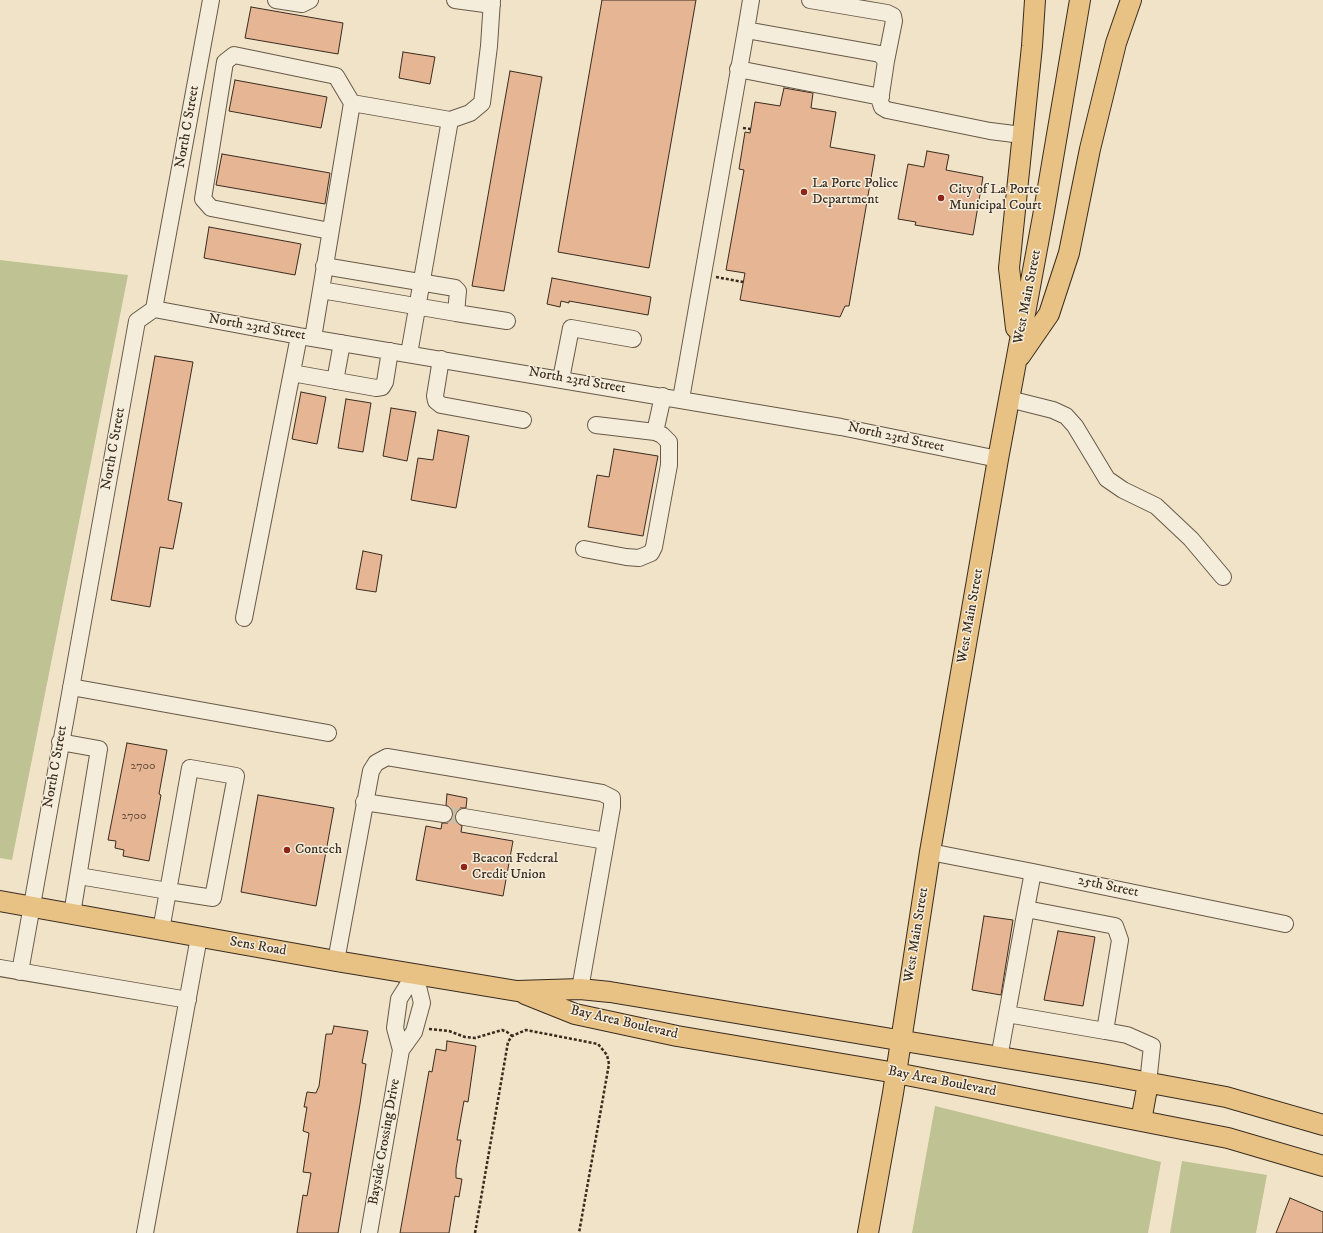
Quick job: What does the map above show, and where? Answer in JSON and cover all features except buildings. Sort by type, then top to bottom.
[{"type":"main road","points":[[1017,355],[1009,268],[1032,46],[1035,0]]},
{"type":"main road","name":"West Main Street","points":[[868,1233],[896,1073],[930,852],[1080,0]]},
{"type":"main road","points":[[1017,355],[1049,314],[1069,253],[1090,150],[1114,51],[1131,0]]},
{"type":"main road","name":"Sens Road","points":[[0,900],[199,937],[517,991]]},
{"type":"main road","points":[[575,1014],[580,989]]},
{"type":"main road","name":"Bay Area Boulevard","points":[[517,991],[580,989],[688,1004],[901,1042],[1148,1083],[1226,1098],[1323,1125]]},
{"type":"main road","name":"Bay Area Boulevard","points":[[517,991],[575,1014],[677,1036],[896,1073],[1228,1138],[1323,1166]]},
{"type":"main road","points":[[1141,1121],[1148,1083]]},
{"type":"street","name":"North C Street","points":[[20,972],[60,742],[137,321],[154,309],[211,0]]},
{"type":"street","points":[[276,0],[302,4],[310,0]]},
{"type":"street","points":[[352,103],[450,120],[470,113],[482,103],[489,46],[492,2],[455,0]]},
{"type":"street","points":[[681,400],[751,0]]},
{"type":"street","points":[[810,0],[887,13],[893,16],[894,21],[881,97],[882,107],[896,112],[990,131],[1022,135]]},
{"type":"street","points":[[746,30],[880,54],[886,61]]},
{"type":"street","points":[[244,618],[292,373],[306,337],[321,290],[352,103],[336,76],[234,55],[225,62],[203,200],[211,208],[330,231]]},
{"type":"street","points":[[738,69],[881,97]]},
{"type":"street","points":[[409,354],[450,120]]},
{"type":"street","points":[[324,266],[455,288],[458,291],[456,313]]},
{"type":"street","points":[[321,290],[507,321]]},
{"type":"street","name":"North 23rd Street","points":[[154,309],[306,337],[841,427],[998,459]]},
{"type":"street","points":[[561,379],[570,328],[633,339]]},
{"type":"street","points":[[335,381],[342,343]]},
{"type":"street","points":[[292,373],[376,388],[382,387],[390,350]]},
{"type":"street","points":[[441,359],[435,396],[436,401],[441,405],[523,420]]},
{"type":"street","points":[[655,432],[662,396]]},
{"type":"street","points":[[1009,399],[1053,410],[1066,416],[1075,426],[1107,479],[1123,490],[1156,506],[1192,539],[1223,577]]},
{"type":"street","points":[[584,549],[639,558],[651,553],[654,547],[669,465],[670,449],[666,438],[655,432],[596,425]]},
{"type":"street","points":[[71,687],[328,733]]},
{"type":"street","points":[[60,742],[99,749],[72,914]]},
{"type":"street","points":[[336,961],[370,770],[376,763],[387,757],[606,794],[612,798],[612,807],[580,989]]},
{"type":"street","points":[[78,876],[168,891],[214,898],[236,776],[190,768],[168,891],[161,930]]},
{"type":"street","points":[[364,802],[444,814]]},
{"type":"street","points":[[464,817],[606,842]]},
{"type":"street","name":"25th Street","points":[[930,852],[1285,924]]},
{"type":"street","points":[[999,1058],[1033,872]]},
{"type":"street","points":[[1026,909],[1114,926],[1120,940],[1105,1031]]},
{"type":"street","points":[[145,1233],[199,937]]},
{"type":"street","points":[[0,968],[188,1000]]},
{"type":"street","name":"Bayside Crossing Drive","points":[[401,1050],[414,1032],[422,1004],[415,974]]},
{"type":"street","name":"Bayside Crossing Drive","points":[[369,1233],[401,1050],[395,1028],[399,999],[415,974]]},
{"type":"street","points":[[1007,1014],[1127,1035],[1152,1046],[1148,1083]]},
{"type":"path","points":[[702,275],[743,282]]},
{"type":"path","points":[[429,1029],[475,1038],[502,1030],[512,1036]]},
{"type":"path","points":[[475,1233],[508,1042],[512,1036],[526,1030],[598,1044],[607,1055],[609,1064],[579,1233]]},
{"type":"green space","points":[[0,260],[128,275],[12,860],[0,858]]},
{"type":"green space","points":[[935,1106],[1161,1162],[1148,1233],[912,1233]]},
{"type":"green space","points":[[1182,1161],[1267,1175],[1256,1233],[1170,1233]]},
{"type":"tunnel","points":[[444,814],[464,817]]},
{"type":"place","name":"La Porte Police Department","points":[[804,192]]},
{"type":"place","name":"City of La Porte Municipal Court","points":[[941,198]]},
{"type":"place","name":"Contech","points":[[287,850]]},
{"type":"place","name":"Beacon Federal Credit Union","points":[[464,867]]}]
